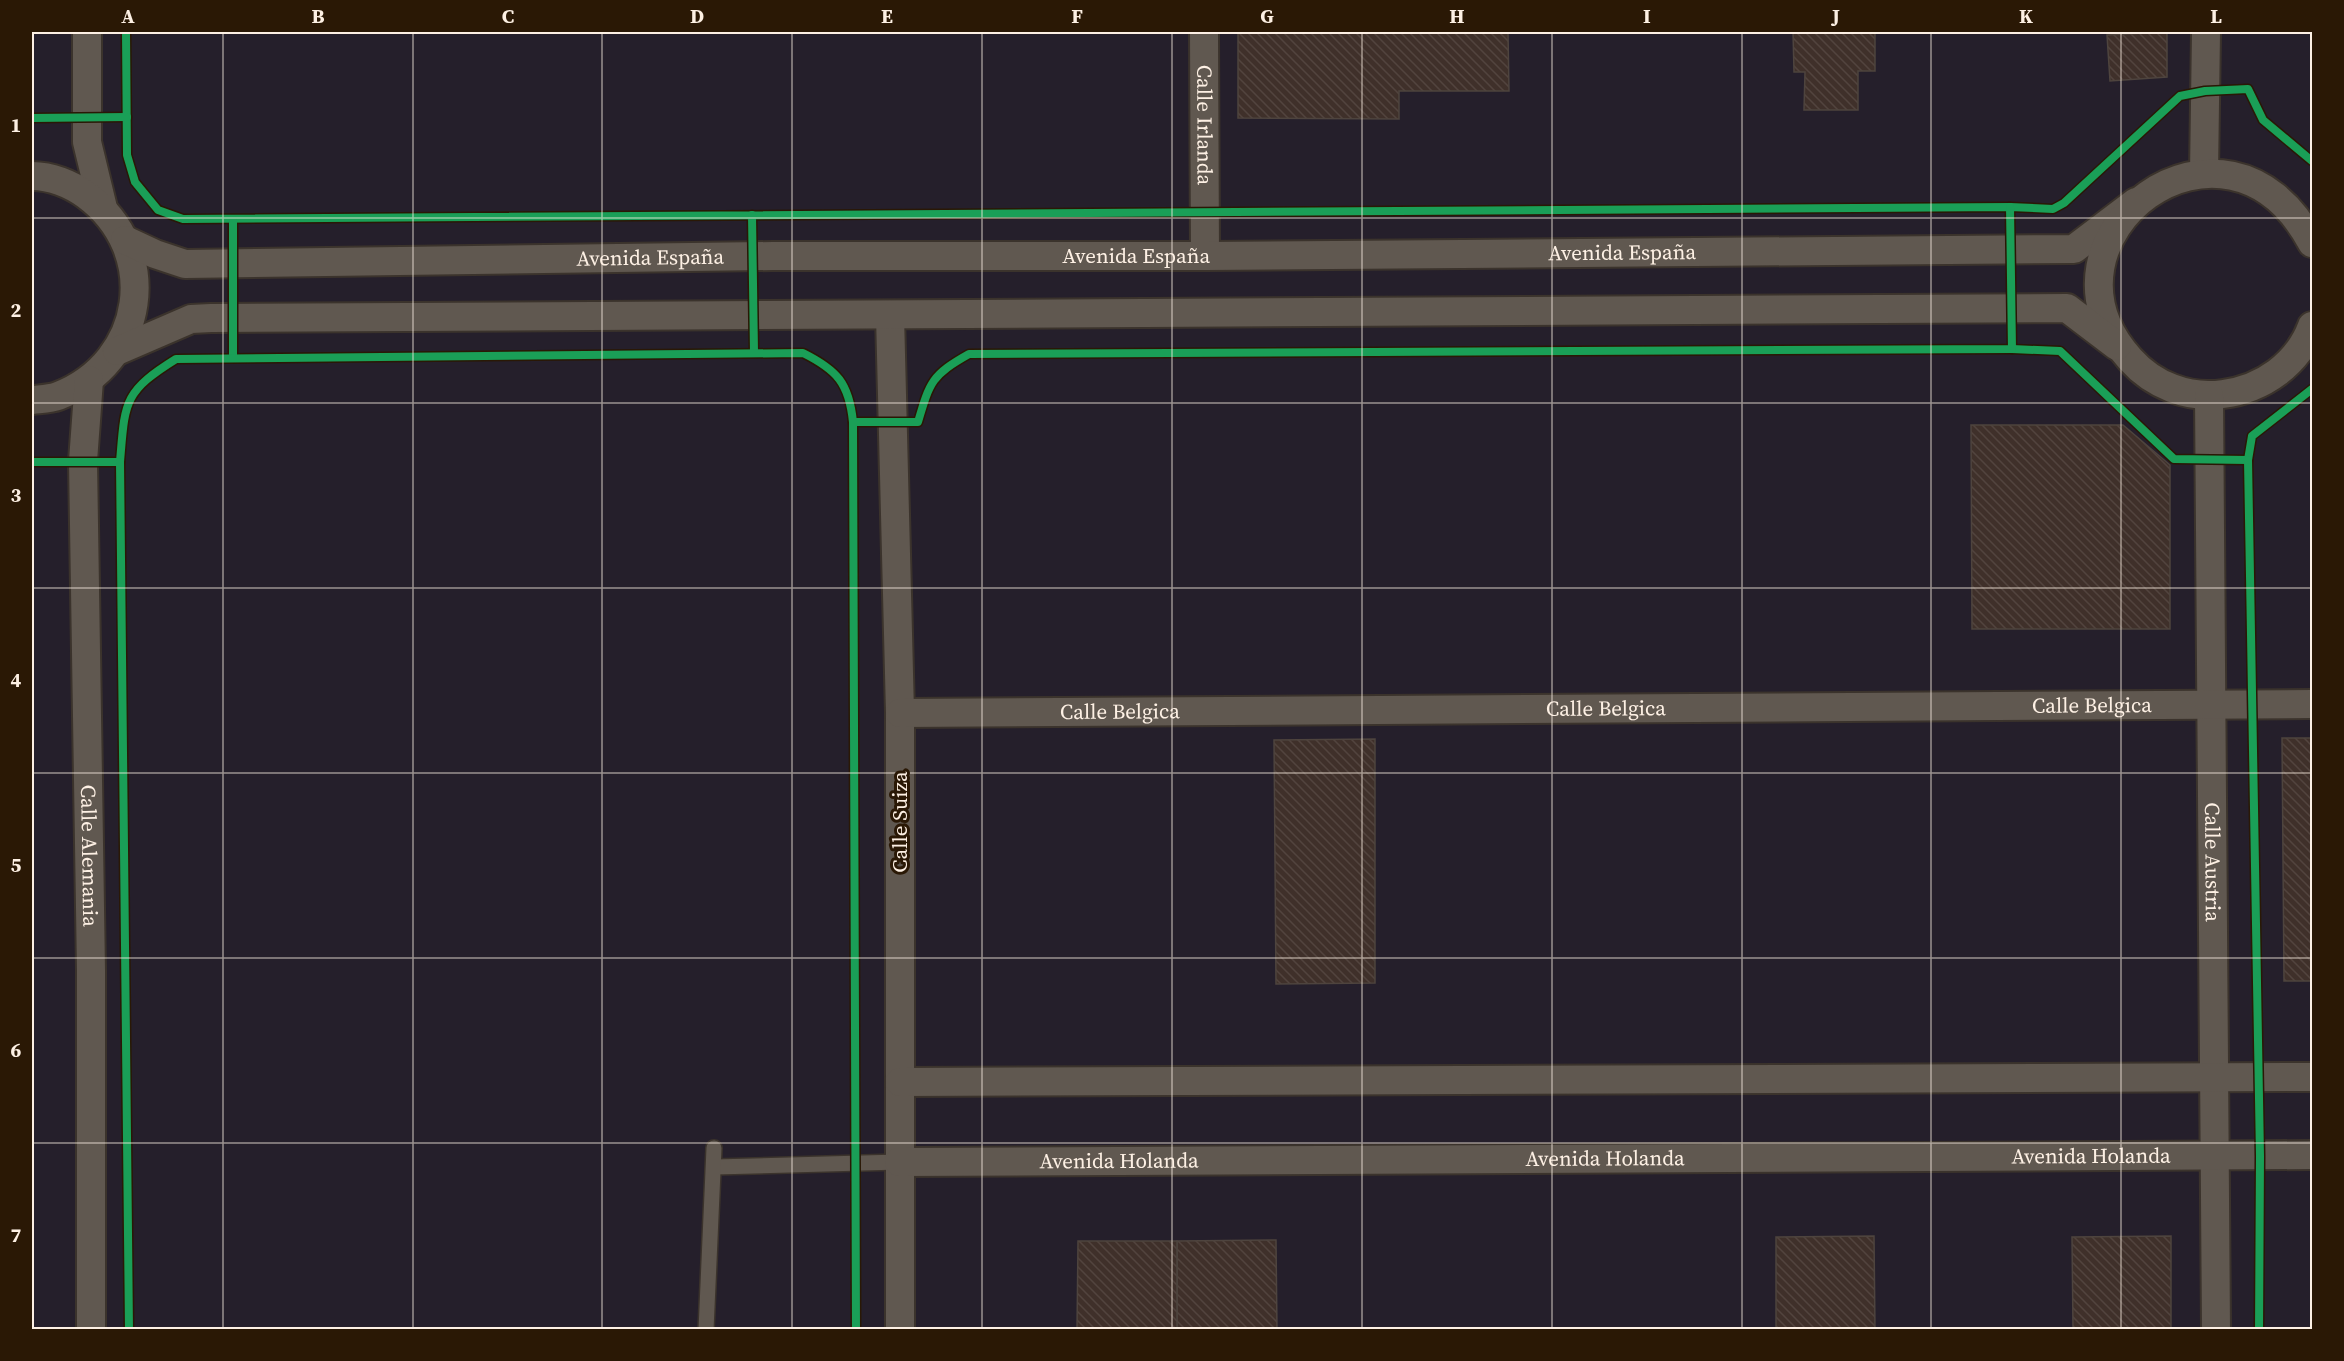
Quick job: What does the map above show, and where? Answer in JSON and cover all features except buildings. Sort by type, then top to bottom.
[{"type":"street","points":[[87,32],[87,142],[103,208]]},
{"type":"street","name":"Calle Irlanda","points":[[1204,32],[1205,256]]},
{"type":"street","points":[[2204,174],[2206,32]]},
{"type":"street","points":[[2117,346],[2104,317],[2099,286],[2103,255],[2116,226],[2136,202],[2168,182],[2204,174],[2232,176],[2266,190],[2282,200],[2301,221],[2313,243]]},
{"type":"street","points":[[32,176],[41,176],[75,187],[103,208],[125,240],[136,278],[132,316],[117,351],[105,367],[89,380],[57,397],[32,400]]},
{"type":"street","name":"Avenida España","points":[[125,240],[155,254],[186,264],[772,256],[1205,256],[2074,249],[2136,202]]},
{"type":"street","points":[[117,351],[190,319],[2067,308],[2117,346],[2141,373],[2173,390],[2209,396],[2238,393],[2267,381],[2290,362],[2311,333]]},
{"type":"street","name":"Calle Suiza","points":[[890,315],[900,713],[898,1162],[900,1329]]},
{"type":"street","name":"Calle Alemania","points":[[89,380],[83,461],[92,970],[91,1329]]},
{"type":"street","name":"Calle Austria","points":[[2209,396],[2216,1329]]},
{"type":"street","name":"Calle Belgica","points":[[900,713],[2313,704]]},
{"type":"street","points":[[900,1082],[2313,1077]]},
{"type":"street","name":"Avenida Holanda","points":[[898,1162],[2313,1155]]},
{"type":"lane","points":[[706,1329],[714,1148]]},
{"type":"lane","points":[[714,1167],[898,1162]]},
{"type":"shaded area","points":[[32,32],[2312,32],[2312,1329],[32,1329]]},
{"type":"cycle path","points":[[126,32],[127,155],[135,182],[158,210],[183,219],[2010,207],[2053,209],[2064,203],[2180,96],[2205,91],[2248,89],[2263,120],[2312,161]]},
{"type":"cycle path","points":[[32,118],[127,117]]},
{"type":"cycle path","points":[[853,422],[918,422],[934,380],[947,368],[969,354],[2012,349],[2010,207]]},
{"type":"cycle path","points":[[752,215],[754,352]]},
{"type":"cycle path","points":[[233,220],[233,358]]},
{"type":"cycle path","points":[[2012,349],[2060,351],[2174,459],[2248,460],[2252,436],[2312,389]]},
{"type":"cycle path","points":[[32,462],[120,462],[123,425],[130,400],[136,390],[146,381],[176,359],[803,353],[833,372],[848,397],[853,422],[856,1330]]},
{"type":"cycle path","points":[[2248,460],[2260,1156],[2259,1330]]},
{"type":"cycle path","points":[[120,462],[129,1330]]}]
